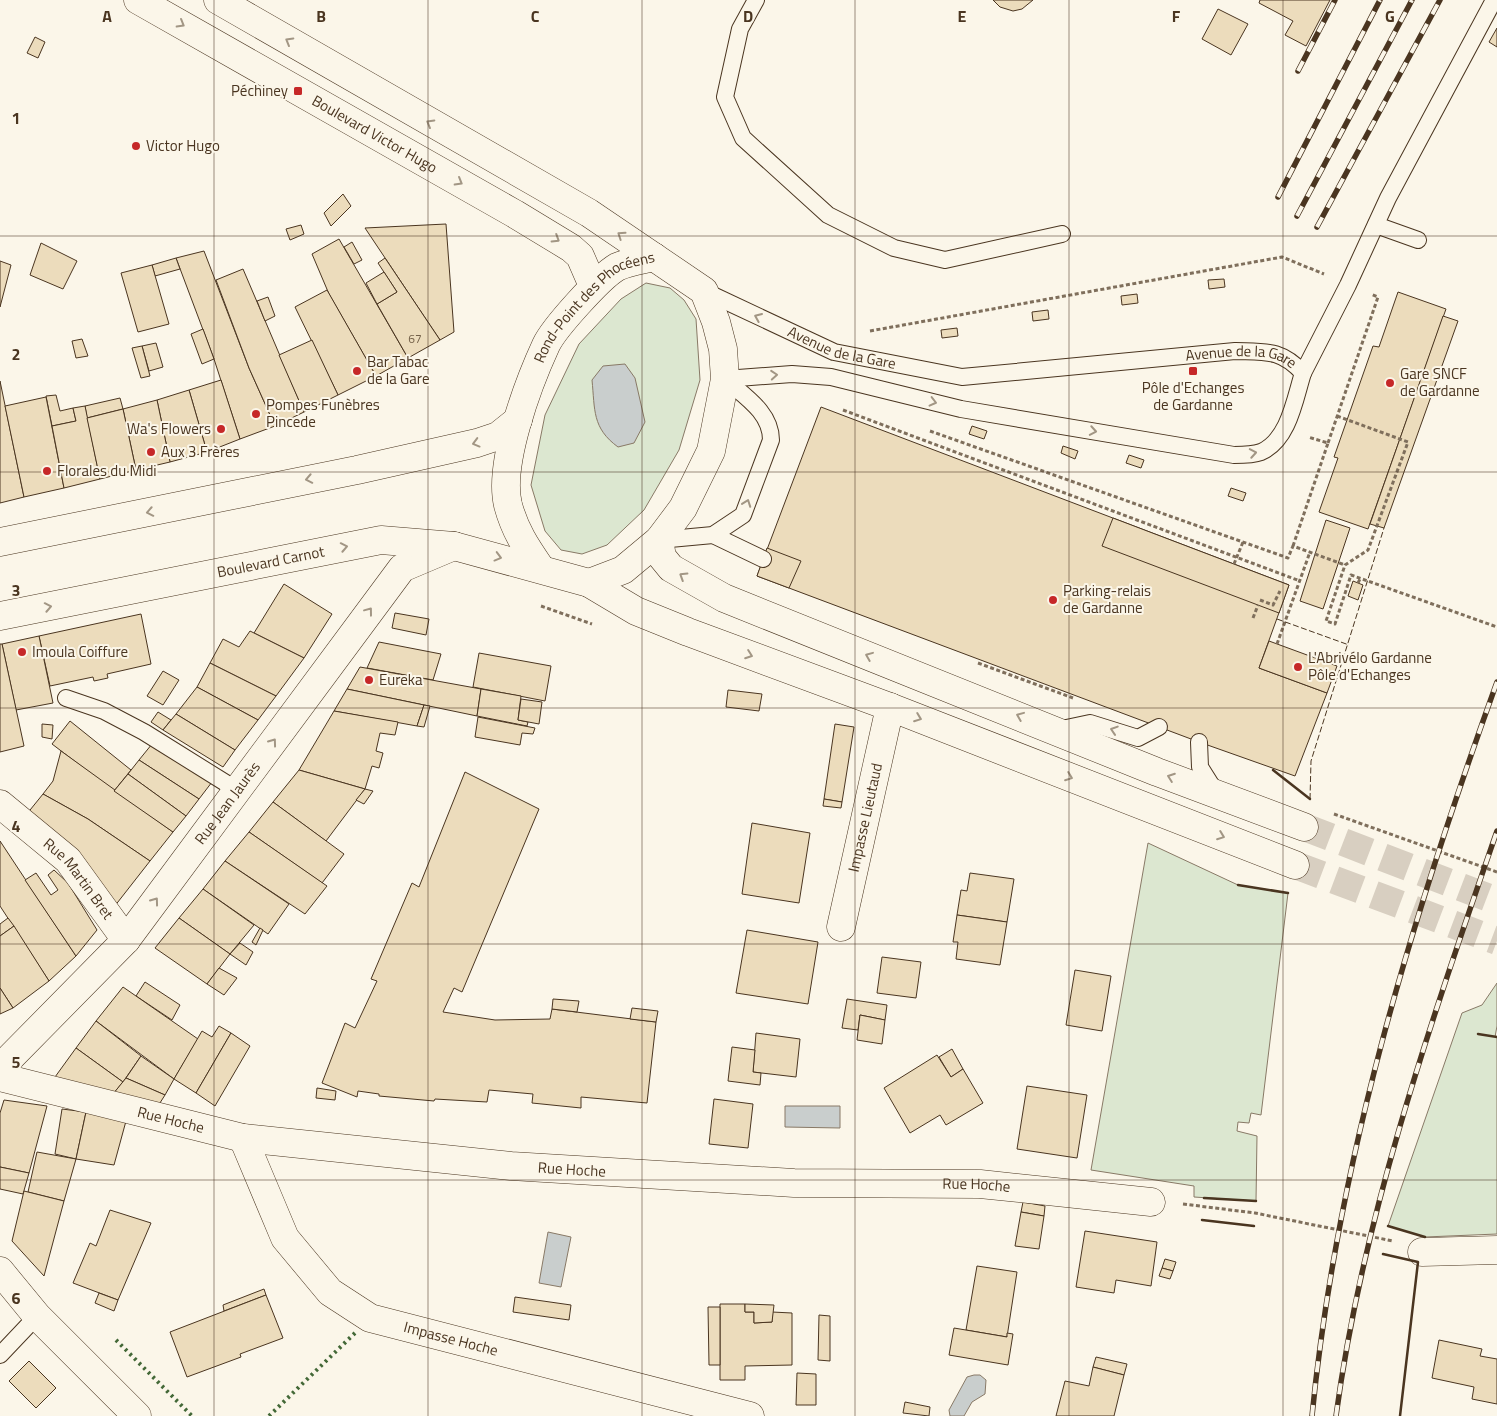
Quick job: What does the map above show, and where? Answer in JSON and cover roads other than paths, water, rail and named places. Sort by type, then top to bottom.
[{"type":"main road","name":"Boulevard Victor Hugo","points":[[138,0],[515,214],[571,248],[580,256],[592,286]]},
{"type":"main road","points":[[218,0],[589,212],[654,257]]},
{"type":"main road","name":"Rond-Point des Phocéens","points":[[541,569],[519,538],[508,504],[507,463],[518,420],[546,343],[592,286],[618,267],[654,257],[704,291]]},
{"type":"main road","points":[[589,583],[623,570],[659,540],[683,508],[711,452],[725,379],[723,349],[716,322],[704,291]]},
{"type":"main road","points":[[0,542],[357,470],[477,443],[498,436],[518,420]]},
{"type":"main road","name":"Boulevard Carnot","points":[[0,616],[381,540],[454,546],[541,569]]},
{"type":"main road","points":[[659,540],[662,557],[671,568],[724,598],[1304,827]]},
{"type":"main road","name":"Rue Jean Jaurès","points":[[0,1068],[126,940],[402,568],[454,546]]},
{"type":"main road","points":[[541,569],[589,583],[636,612],[890,707],[1295,865]]},
{"type":"main road","name":"Impasse Lieutaud","points":[[841,928],[890,707]]},
{"type":"main road","name":"Rue Martin Bret","points":[[0,804],[68,860],[126,940]]},
{"type":"main road","name":"Rue Hoche","points":[[0,1077],[244,1138],[511,1166],[794,1183],[980,1184],[1151,1202]]},
{"type":"main road","name":"Impasse Hoche","points":[[244,1138],[285,1238],[330,1292],[370,1318],[750,1416]]},
{"type":"main road","points":[[1422,1252],[1497,1250]]},
{"type":"main road","points":[[0,1272],[37,1316],[137,1416]]},
{"type":"lane","points":[[756,0],[740,29],[725,97],[742,138],[828,215],[894,248],[945,260],[1062,234]]},
{"type":"lane","points":[[1303,373],[1462,56],[1494,0]]},
{"type":"lane","points":[[1376,225],[1418,240]]},
{"type":"lane","name":"Avenue de la Gare","points":[[704,291],[834,352],[962,377],[1235,350],[1270,353],[1291,360],[1303,373],[1284,429],[1274,442],[1262,451],[1234,455],[961,409],[831,377],[792,374],[725,379]]},
{"type":"lane","points":[[659,540],[713,535],[743,515],[771,440],[771,427],[759,408],[725,379]]},
{"type":"lane","points":[[713,535],[763,559]]},
{"type":"lane","points":[[66,698],[104,711],[144,732],[237,790]]},
{"type":"lane","points":[[1057,730],[1090,723],[1138,738],[1159,727]]},
{"type":"lane","points":[[1199,742],[1200,767],[1217,794]]},
{"type":"lane","points":[[0,1355],[37,1316]]},
{"type":"tunnel","points":[[1304,827],[1497,901]]},
{"type":"tunnel","points":[[1295,865],[1497,941]]},
{"type":"railway","points":[[1298,71],[1335,0]]},
{"type":"railway","points":[[1278,197],[1380,0]]},
{"type":"railway","points":[[1297,216],[1412,0]]},
{"type":"railway","points":[[1317,227],[1440,0]]},
{"type":"railway","points":[[1312,1416],[1339,1228],[1359,1135],[1382,1043],[1407,952],[1435,862],[1497,682]]},
{"type":"railway","points":[[1336,1416],[1348,1341],[1381,1193],[1424,1047],[1497,831]]},
{"type":"place","name":"Péchiney","points":[[298,91]]},
{"type":"place","name":"Victor Hugo","points":[[136,146]]},
{"type":"place","name":"Bar Tabac de la Gare","points":[[357,371]]},
{"type":"place","name":"Pôle d'Echanges de Gardanne","points":[[1193,371]]},
{"type":"place","name":"Gare SNCF de Gardanne","points":[[1390,383]]},
{"type":"place","name":"Pompes Funèbres Pincede","points":[[256,414]]},
{"type":"place","name":"Wa's Flowers","points":[[221,429]]},
{"type":"place","name":"Aux 3 Frères","points":[[151,452]]},
{"type":"place","name":"Florales du Midi","points":[[47,471]]},
{"type":"place","name":"Parking-relais de Gardanne","points":[[1053,600]]},
{"type":"place","name":"Imoula Coiffure","points":[[22,652]]},
{"type":"place","name":"L'Abrivélo Gardanne Pôle d'Echanges","points":[[1298,667]]},
{"type":"place","name":"Eureka","points":[[369,680]]}]
